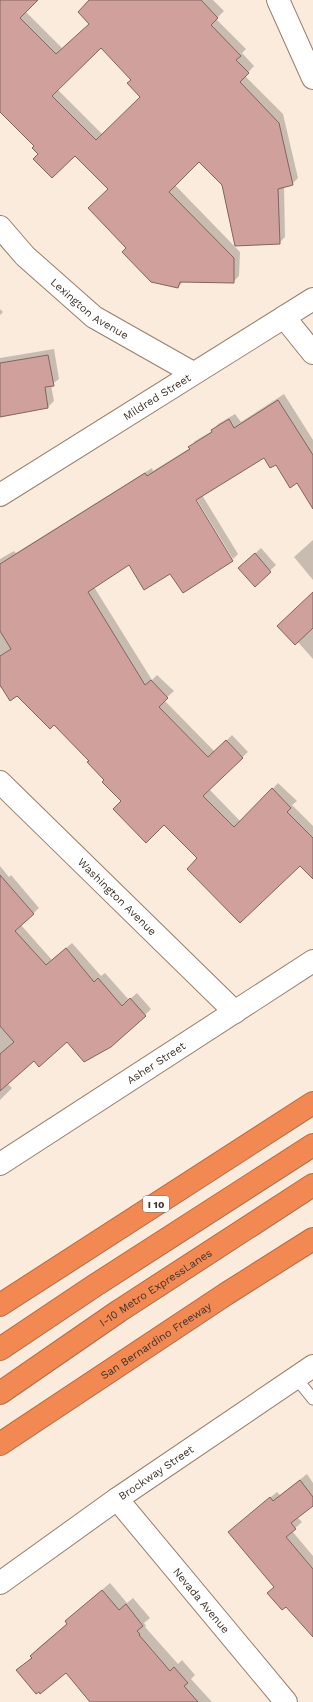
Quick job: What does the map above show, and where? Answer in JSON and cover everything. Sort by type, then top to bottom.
[{"type":"highway","name":"I 10","points":[[0,1305],[313,1103]]},
{"type":"highway","points":[[0,1349],[94,1286],[313,1145]]},
{"type":"highway","name":"I-10 Metro ExpressLanes","points":[[0,1393],[119,1311],[313,1186]]},
{"type":"highway","name":"San Bernardino Freeway","points":[[0,1444],[226,1294],[313,1239]]},
{"type":"street","points":[[278,0],[313,78]]},
{"type":"street","name":"Lexington Avenue","points":[[0,228],[25,256],[94,317],[193,374]]},
{"type":"street","name":"Mildred Street","points":[[0,495],[313,298]]},
{"type":"street","points":[[284,317],[313,353]]},
{"type":"street","name":"Washington Avenue","points":[[0,782],[235,1012]]},
{"type":"street","name":"Asher Street","points":[[0,1164],[313,961]]},
{"type":"street","name":"Brockway Street","points":[[0,1583],[117,1499],[304,1372]]},
{"type":"street","name":"Nevada Avenue","points":[[117,1499],[286,1702]]},
{"type":"lane","points":[[304,1372],[313,1399]]},
{"type":"building","points":[[0,0],[38,0],[20,18],[56,54],[89,24],[78,12],[89,0],[201,0],[218,18],[211,25],[241,56],[236,60],[249,73],[240,82],[279,123],[293,185],[278,189],[280,244],[235,246],[222,185],[199,162],[169,192],[234,258],[234,283],[180,282],[178,288],[151,282],[122,252],[126,248],[88,208],[108,189],[75,156],[52,178],[33,159],[38,154],[32,148],[34,146],[0,112]],"holes":[[[101,48],[131,80],[127,83],[140,97],[96,140],[52,96]]]},
{"type":"building","points":[[48,355],[54,386],[45,387],[48,408],[0,417],[0,363]]},
{"type":"building","points":[[278,400],[313,455],[313,509],[297,483],[290,488],[276,465],[270,468],[264,458],[196,500],[233,561],[183,593],[170,574],[144,590],[129,565],[88,592],[145,685],[151,680],[168,698],[159,707],[208,757],[226,740],[243,758],[203,796],[234,827],[272,788],[291,808],[287,812],[313,838],[313,879],[300,866],[240,923],[187,869],[197,858],[164,825],[146,843],[113,809],[121,801],[102,782],[104,780],[87,762],[89,761],[54,725],[50,729],[17,696],[10,701],[0,685],[0,656],[11,649],[0,631],[0,564],[145,473],[147,476],[190,449],[188,447],[229,419],[234,428]]},
{"type":"building","points":[[255,553],[271,572],[255,587],[238,568]]},
{"type":"building","points":[[313,592],[313,628],[295,645],[277,626]]},
{"type":"building","points":[[0,875],[34,914],[15,931],[46,965],[66,948],[94,982],[98,978],[122,1006],[130,998],[146,1016],[111,1047],[84,1062],[67,1042],[39,1067],[34,1061],[0,1091],[0,1054],[14,1042],[0,1026]]},
{"type":"building","points":[[300,1480],[313,1497],[313,1506],[291,1523],[296,1529],[286,1537],[313,1569],[313,1637],[286,1607],[282,1610],[267,1593],[274,1587],[228,1532],[270,1497],[273,1501]]},
{"type":"building","points":[[102,1590],[119,1610],[126,1604],[143,1626],[137,1631],[140,1634],[139,1635],[170,1671],[174,1667],[188,1683],[184,1686],[198,1702],[90,1702],[66,1673],[40,1694],[39,1692],[36,1694],[16,1670],[32,1658],[30,1656],[67,1624],[65,1621]]}]
